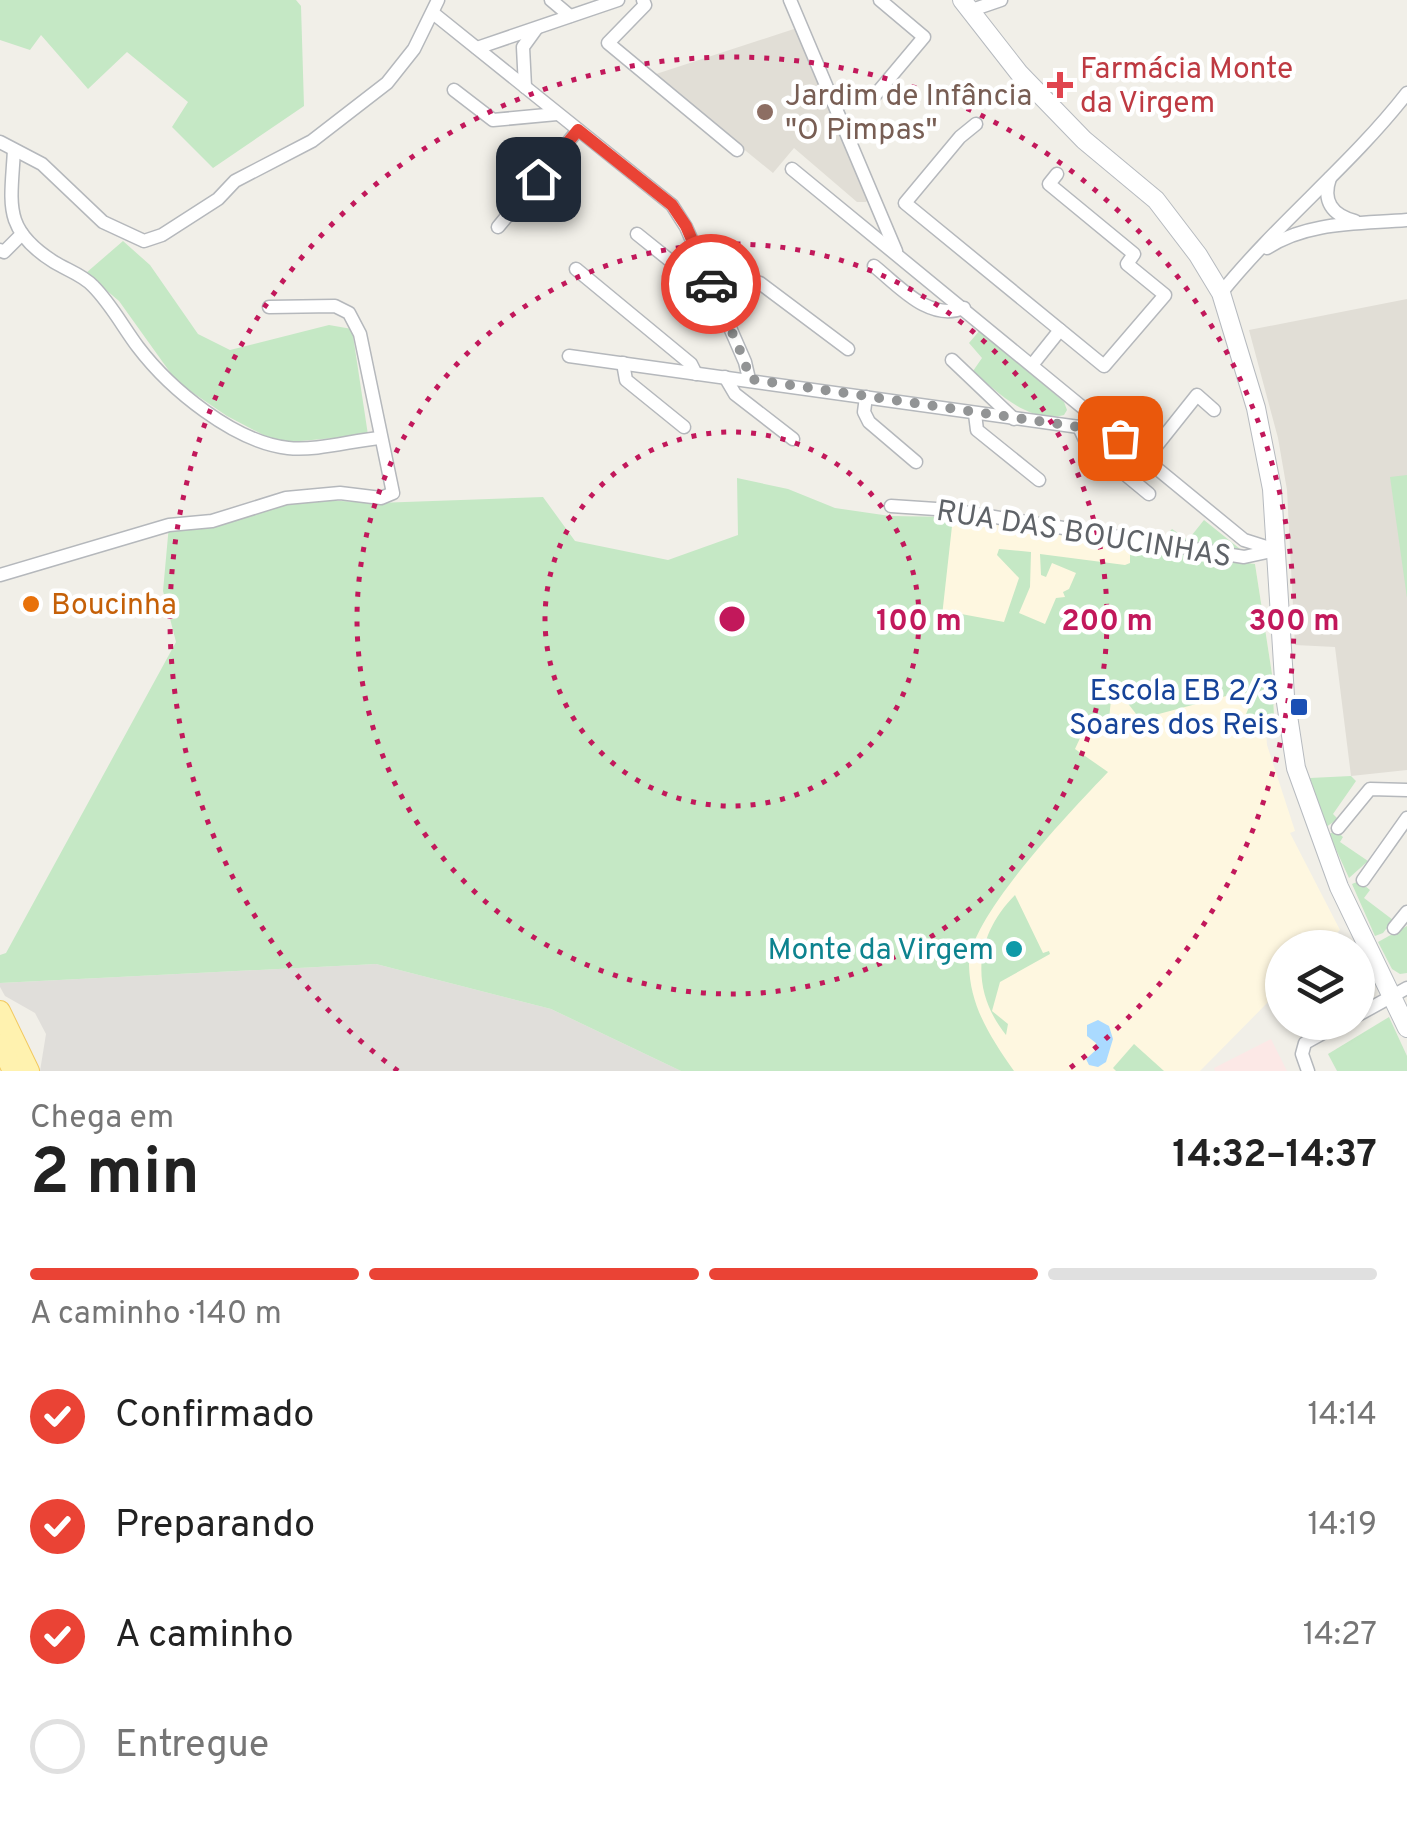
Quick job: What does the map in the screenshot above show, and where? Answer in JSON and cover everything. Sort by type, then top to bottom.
[{"type":"main road","points":[[966,5],[1019,73],[1084,140],[1156,200],[1221,293],[1256,408],[1272,490],[1286,696],[1296,768],[1322,844],[1399,992],[1407,1028]]},
{"type":"main road","points":[[0,1011],[28,1071]]},
{"type":"main road","points":[[0,1044],[13,1071]]},
{"type":"street","points":[[551,0],[570,16]]},
{"type":"street","points":[[476,48],[618,0]]},
{"type":"street","points":[[643,0],[645,5],[608,44],[737,150]]},
{"type":"street","points":[[790,0],[897,253]]},
{"type":"street","points":[[872,99],[924,37],[880,0]]},
{"type":"street","points":[[966,5],[1001,0]]},
{"type":"street","points":[[0,142],[42,164],[104,222],[144,241],[162,235],[218,199],[235,181],[312,141],[373,95],[414,49],[436,6],[476,48],[672,205],[686,226],[749,379]]},
{"type":"street","points":[[525,87],[523,47],[536,28]]},
{"type":"street","points":[[454,90],[493,120],[556,114]]},
{"type":"street","points":[[1221,293],[1380,128],[1407,93]]},
{"type":"street","points":[[976,124],[960,137],[905,204],[1104,366],[1166,294],[1126,264],[1134,254],[1050,184],[1057,174]]},
{"type":"street","points":[[498,228],[578,130]]},
{"type":"street","points":[[14,150],[14,225],[51,260],[91,283],[140,350],[181,393],[227,424],[269,444],[292,448],[379,438]]},
{"type":"street","points":[[792,169],[1244,540],[1276,550]]},
{"type":"street","points":[[1330,176],[1325,192],[1328,204],[1337,214],[1364,224]]},
{"type":"street","points":[[1252,258],[1285,236],[1314,228],[1407,220]]},
{"type":"street","points":[[0,250],[4,252],[22,234]]},
{"type":"street","points":[[636,234],[692,279],[741,278],[760,283],[848,348]]},
{"type":"street","points":[[874,266],[926,307],[952,313],[964,308]]},
{"type":"street","points":[[576,268],[691,364],[696,374]]},
{"type":"street","points":[[0,575],[169,525],[212,521],[286,498],[340,493],[380,498],[393,492],[364,350],[349,313],[335,306],[270,307]]},
{"type":"street","points":[[1032,365],[1060,330]]},
{"type":"street","points":[[569,356],[1079,427],[1094,418]]},
{"type":"street","points":[[952,360],[1014,419]]},
{"type":"street","points":[[622,363],[626,380],[684,427]]},
{"type":"street","points":[[725,377],[735,394],[793,439]]},
{"type":"street","points":[[1146,460],[1197,395],[1214,410]]},
{"type":"street","points":[[866,397],[864,412],[869,422],[916,462]]},
{"type":"street","points":[[975,414],[977,430],[1038,480]]},
{"type":"street","points":[[1079,427],[1086,442],[1148,494]]},
{"type":"street","name":"RUA DAS BOUCINHAS","points":[[891,506],[950,510],[1244,558],[1276,550]]},
{"type":"street","points":[[1338,828],[1370,789],[1407,790]]},
{"type":"street","points":[[1363,880],[1407,818]]},
{"type":"street","points":[[1394,928],[1407,912]]},
{"type":"street","points":[[1375,1006],[1399,992]]},
{"type":"street","points":[[1308,1071],[1302,1054],[1311,1040]]},
{"type":"shaded area","name":"Jardim de Infância \"O Pimpas\"","points":[[797,28],[866,202],[857,202],[794,148],[773,173],[653,75]]},
{"type":"shaded area","points":[[1407,299],[1407,770],[1351,776],[1335,647],[1295,645],[1287,490],[1278,438],[1249,330]]},
{"type":"shaded area","points":[[941,515],[1111,541],[1116,549],[1130,551],[1136,547],[1255,564],[1272,674],[1274,716],[1265,717],[1267,745],[1295,831],[1290,833],[1340,930],[1265,930],[1265,1005],[1200,1071],[966,1071],[938,1051]]},
{"type":"shaded area","points":[[376,964],[551,1009],[681,1071],[40,1071],[46,1034],[35,1013],[5,996],[0,987],[0,983]]},
{"type":"shaded area","points":[[1272,1040],[1287,1071],[1215,1071],[1214,1068]]},
{"type":"green space","points":[[0,0],[296,0],[301,6],[304,106],[213,168],[172,127],[188,102],[127,52],[88,89],[41,35],[30,50],[0,40]]},
{"type":"green space","points":[[123,241],[150,265],[198,334],[230,350],[329,325],[352,329],[368,435],[289,442],[271,439],[227,416],[177,382],[119,301],[86,273]]},
{"type":"green space","points":[[980,330],[1064,402],[1064,415],[1051,417],[1026,411],[973,371],[982,358],[969,343]]},
{"type":"green space","points":[[1407,475],[1407,598],[1390,477]]},
{"type":"green space","points":[[737,478],[788,489],[835,508],[890,516],[953,517],[942,616],[951,618],[954,609],[956,613],[1004,622],[1019,578],[997,555],[999,549],[1031,552],[1030,587],[1019,613],[1045,624],[1056,598],[1065,597],[1063,592],[1069,589],[1076,573],[1052,563],[1046,577],[1041,575],[1040,554],[1125,565],[1130,563],[1130,552],[1136,547],[1255,564],[1272,674],[1274,716],[1265,717],[1265,725],[1239,731],[1249,707],[1241,692],[1140,719],[1126,701],[1111,699],[1109,720],[1097,725],[1087,723],[1075,749],[1108,772],[1025,864],[973,944],[969,965],[973,995],[990,1034],[1014,1071],[681,1071],[551,1009],[376,964],[0,983],[0,955],[6,953],[176,642],[163,591],[169,525],[286,498],[377,503],[543,497],[575,541],[668,560],[738,535]]},
{"type":"green space","points":[[1204,520],[1245,553],[1162,540],[1172,529],[1188,540]]},
{"type":"green space","points":[[1351,776],[1356,781],[1333,814],[1338,819],[1326,827],[1310,778]]},
{"type":"green space","points":[[1336,831],[1343,837],[1340,842],[1368,861],[1349,878],[1329,834]]},
{"type":"green space","points":[[1359,881],[1370,890],[1364,898],[1393,920],[1383,933],[1375,936],[1352,884]]},
{"type":"green space","points":[[1015,895],[1043,953],[1050,954],[1000,982],[992,1011],[1008,1024],[1006,1035],[994,1017],[986,999],[982,963],[992,927]]},
{"type":"green space","points":[[1407,926],[1407,973],[1400,974],[1392,969],[1378,942]]},
{"type":"green space","points":[[1389,1017],[1407,1056],[1407,1071],[1337,1071],[1328,1054],[1351,1040],[1375,1040],[1375,1025]]},
{"type":"green space","points":[[1134,1044],[1164,1071],[1116,1071],[1113,1068]]},
{"type":"water","points":[[1098,1020],[1109,1026],[1113,1039],[1106,1062],[1098,1067],[1089,1065],[1086,1059],[1097,1049],[1087,1036],[1087,1025]]},
{"type":"way so far","points":[[711,284],[749,379],[1079,427],[1094,418],[1120,438]]},
{"type":"place","name":"Farmácia Monte da Virgem","points":[[1060,85]]},
{"type":"place","name":"Jardim de Infância \"O Pimpas\"","points":[[765,112]]},
{"type":"place","name":"Boucinha","points":[[31,604]]},
{"type":"place","name":"Escola EB 2/3 Soares dos Reis","points":[[1299,707]]},
{"type":"place","name":"Monte da Virgem","points":[[1014,949]]},
{"type":"route","points":[[538,179],[578,130],[672,205],[686,226],[711,284]]}]
